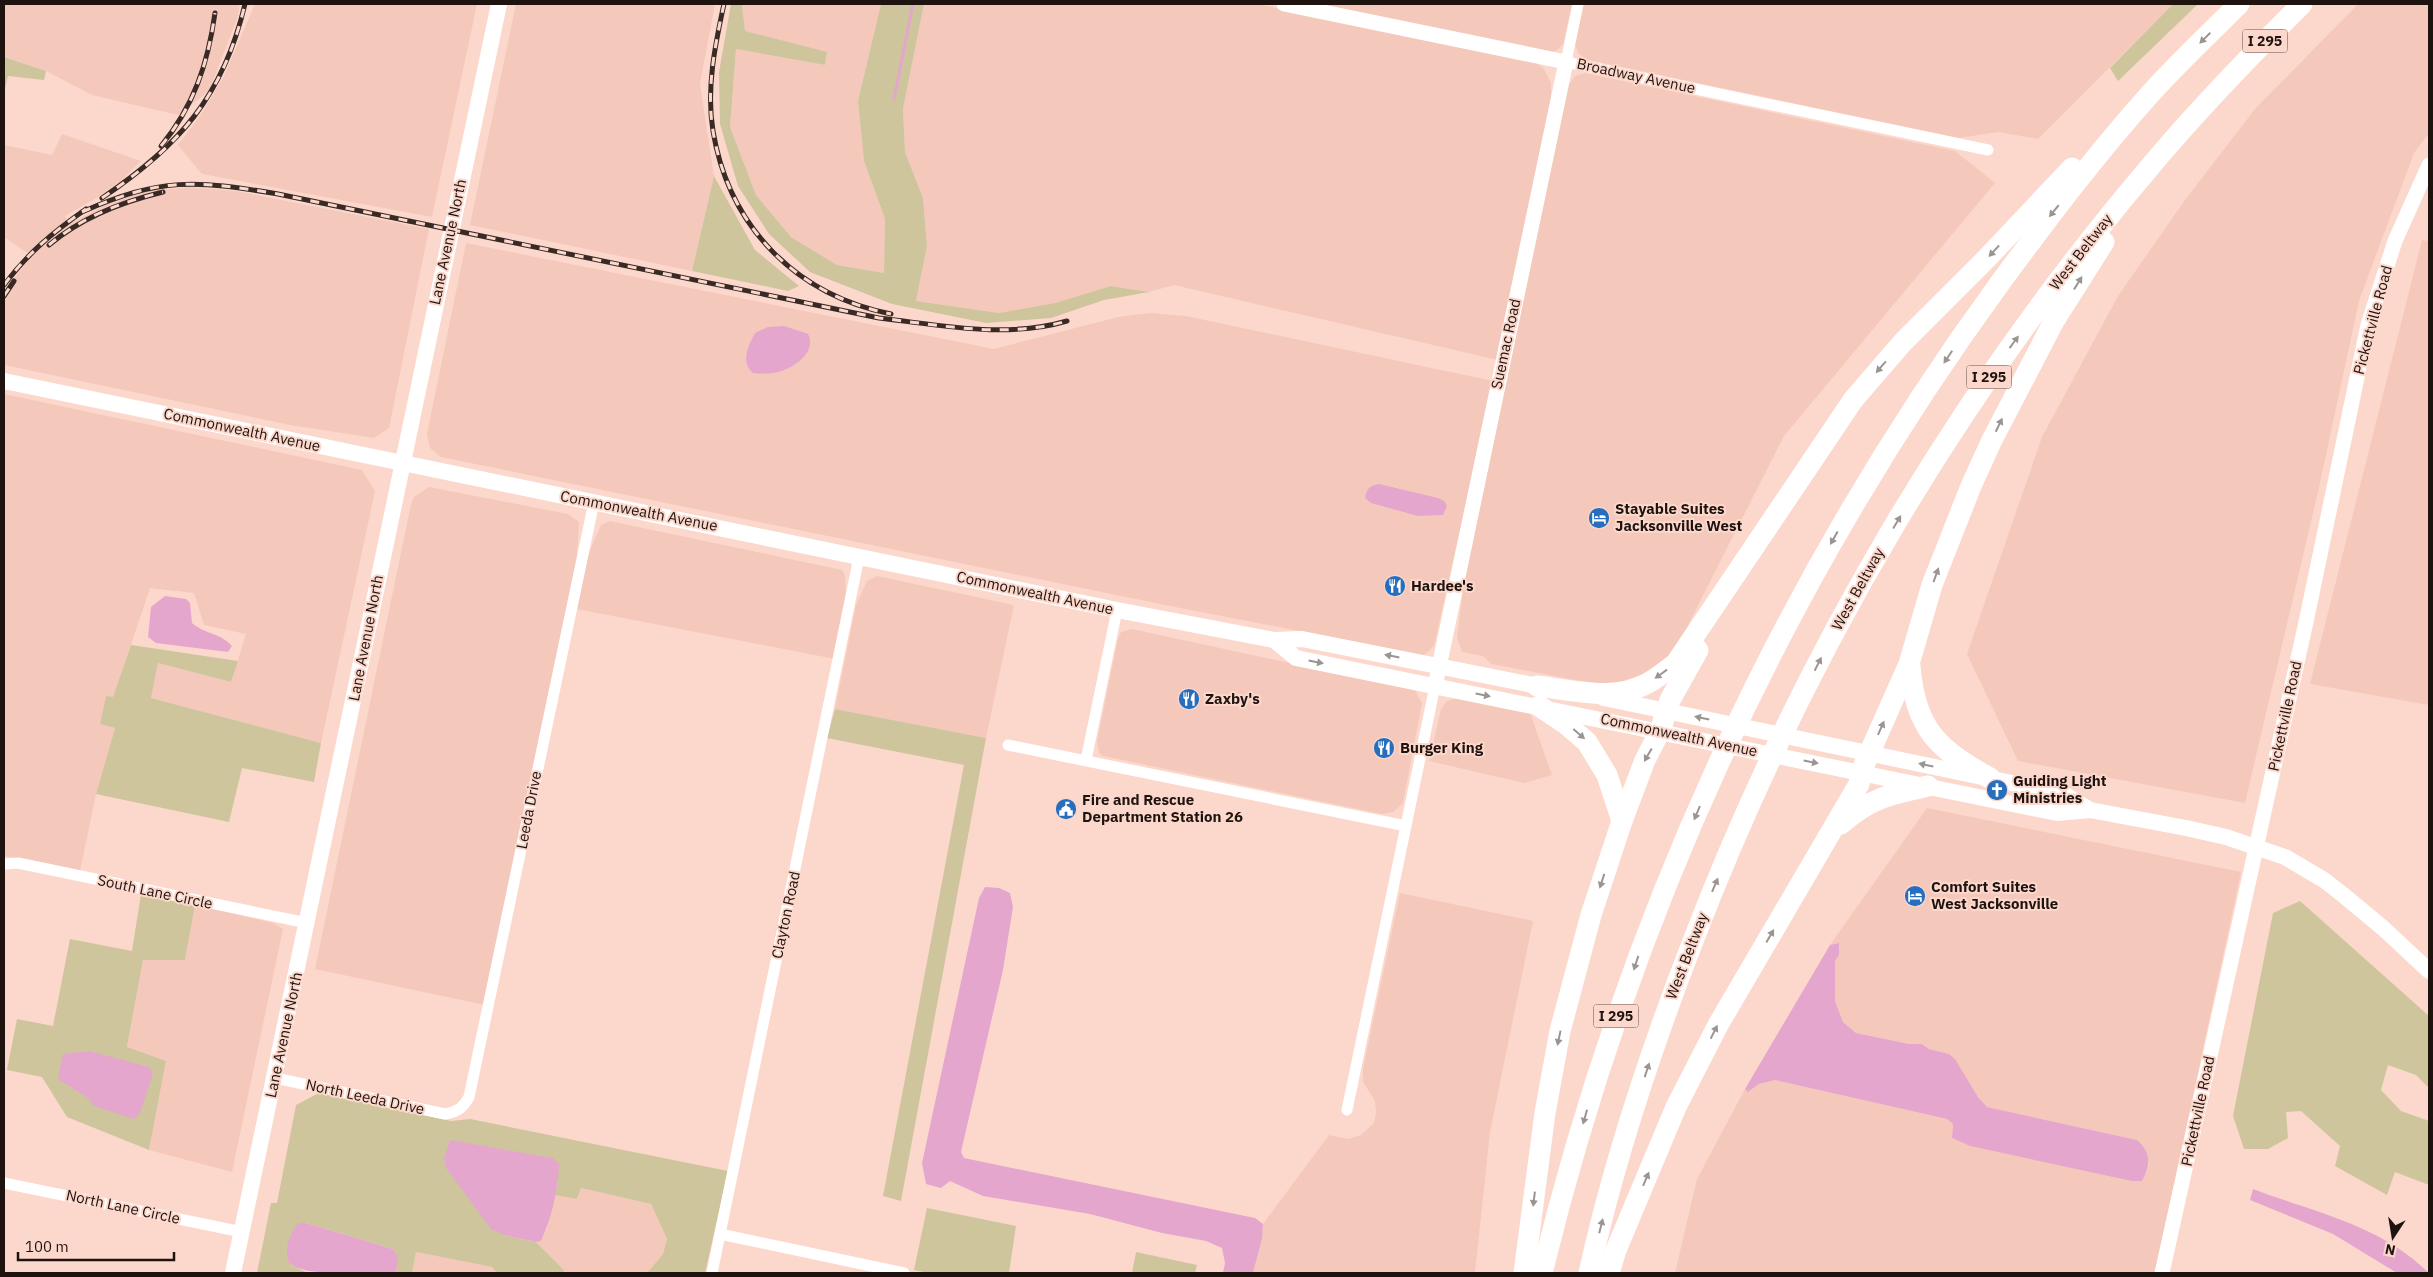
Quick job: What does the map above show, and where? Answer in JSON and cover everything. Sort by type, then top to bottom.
[{"type":"highway","name":"I 295","points":[[1542,1273],[1561,1198],[1612,1029],[1644,938],[1716,768],[1772,650],[1848,514],[1935,376],[2051,214],[2152,92],[2239,4]]},
{"type":"highway","name":"West Beltway","points":[[1589,1273],[1629,1127],[1666,1013],[1704,910],[1759,783],[1854,594],[1979,390],[2054,286],[2107,218],[2228,78],[2302,4]]},
{"type":"highway","points":[[1609,1273],[1616,1250],[1680,1099],[1718,1025],[1859,784],[1865,763],[1910,664],[1932,585],[1971,486],[2014,395],[2049,329],[2101,246],[2147,184],[2188,137],[2228,78]]},
{"type":"highway","points":[[1538,696],[1606,694],[1630,690],[1648,683],[1676,663],[1853,400],[1903,342],[1988,257],[2102,136],[2152,92]]},
{"type":"highway","points":[[1524,1273],[1545,1113],[1560,1031],[1591,915],[1622,821],[1645,760],[1660,731],[1679,682],[1771,522]]},
{"type":"highway","points":[[1910,664],[1912,694],[1922,722],[1947,751],[1959,761],[1990,778]]},
{"type":"highway","points":[[1538,696],[1566,724],[1588,742],[1607,776],[1622,821]]},
{"type":"highway","points":[[1831,832],[1859,808],[1896,793],[1928,786]]},
{"type":"main road","name":"Lane Avenue North","points":[[234,1273],[402,463],[500,4]]},
{"type":"main road","name":"Commonwealth Avenue","points":[[4,381],[1117,610],[1274,640],[1302,639],[1440,666],[1660,731],[1865,763],[1990,778],[2064,794],[2090,810]]},
{"type":"main road","name":"Commonwealth Avenue","points":[[1274,640],[1296,658],[1435,686],[1667,711],[1865,763],[1928,786],[2057,813],[2090,810],[2186,828],[2256,846],[2285,857],[2324,880],[2383,928],[2429,971]]},
{"type":"street","name":"Broadway Avenue","points":[[1284,4],[1988,150]]},
{"type":"street","name":"Suemac Road","points":[[1435,686],[1578,4]]},
{"type":"street","name":"Pickettville Road","points":[[2162,1273],[2368,325],[2394,241],[2429,165]]},
{"type":"street","name":"Leeda Drive","points":[[455,1112],[463,1107],[469,1097],[480,1050],[594,502]]},
{"type":"street","name":"Clayton Road","points":[[712,1273],[859,556]]},
{"type":"street","points":[[1086,760],[1117,610]]},
{"type":"street","points":[[1347,1110],[1435,686]]},
{"type":"street","points":[[1008,745],[1406,826]]},
{"type":"street","name":"South Lane Circle","points":[[4,864],[18,863],[307,923]]},
{"type":"street","name":"North Leeda Drive","points":[[275,1078],[445,1114],[455,1112]]},
{"type":"street","name":"North Lane Circle","points":[[4,1183],[242,1232]]},
{"type":"street","points":[[720,1234],[904,1273]]},
{"type":"shaded area","points":[[4,4],[240,4],[237,19],[209,91],[178,115],[92,95],[46,71],[4,57]]},
{"type":"shaded area","points":[[255,4],[477,4],[432,217],[202,174],[178,145],[202,113],[224,76]]},
{"type":"shaded area","points":[[516,4],[715,4],[700,84],[714,176],[692,271],[470,225]]},
{"type":"shaded area","points":[[731,4],[742,4],[745,31],[827,52],[825,65],[736,49],[730,127],[756,195],[791,237],[837,265],[884,273],[885,219],[864,161],[858,101],[881,4],[924,4],[903,109],[905,152],[923,198],[927,246],[916,301],[999,313],[1055,303],[1111,286],[1149,292],[1104,300],[1051,318],[986,323],[892,304],[810,272],[769,234],[738,186],[720,124],[719,72]]},
{"type":"shaded area","points":[[742,4],[881,4],[858,101],[864,161],[885,219],[884,273],[837,265],[791,237],[756,195],[730,127],[736,49],[825,65],[827,53],[745,31]]},
{"type":"shaded area","points":[[924,4],[1257,4],[1533,60],[1544,69],[1551,83],[1551,102],[1498,360],[1174,285],[1149,292],[1111,286],[1055,303],[999,313],[916,301],[927,246],[923,198],[905,152],[903,109]]},
{"type":"shaded area","points":[[1307,4],[1572,4],[1563,44],[1556,51],[1547,53]]},
{"type":"shaded area","points":[[1584,4],[2173,4],[2038,139],[1998,132],[1959,138],[1588,60],[1579,54],[1575,45]]},
{"type":"shaded area","points":[[2173,4],[2198,4],[2118,81],[2110,68]]},
{"type":"shaded area","points":[[2358,4],[2429,4],[2429,133],[2414,153],[2359,301],[2318,492],[2245,803],[2018,761],[1967,654],[2042,437],[2118,296],[2185,200],[2255,109]]},
{"type":"shaded area","points":[[4,57],[46,71],[44,80],[8,76],[4,93]]},
{"type":"shaded area","points":[[1585,73],[1955,151],[1995,183],[1784,436],[1689,623],[1680,648],[1662,667],[1620,682],[1597,684],[1491,664],[1483,656],[1462,652],[1457,637],[1463,590],[1567,87],[1575,76]]},
{"type":"shaded area","points":[[62,134],[141,161],[122,180],[98,197],[65,216],[69,224],[106,205],[146,191],[190,187],[236,191],[429,229],[389,428],[374,438],[290,425],[4,365],[4,291],[32,256],[4,237],[4,145],[52,155]]},
{"type":"shaded area","points":[[714,176],[755,250],[799,286],[788,291],[692,271]]},
{"type":"shaded area","points":[[2422,240],[2429,241],[2429,705],[2310,684]]},
{"type":"shaded area","points":[[466,243],[994,349],[1118,317],[1150,313],[1186,316],[1493,381],[1434,646],[1424,655],[1180,608],[441,457],[430,448],[427,434]]},
{"type":"shaded area","points":[[784,326],[808,334],[810,341],[806,354],[795,365],[780,372],[753,373],[747,364],[746,354],[755,333],[768,327]]},
{"type":"shaded area","points":[[4,394],[362,470],[375,491],[321,743],[151,698],[158,663],[231,682],[246,634],[204,625],[194,593],[150,588],[113,698],[106,697],[100,724],[115,728],[96,794],[80,871],[4,856]]},
{"type":"shaded area","points":[[1379,484],[1438,498],[1444,501],[1447,506],[1443,515],[1418,516],[1371,503],[1365,498],[1367,492],[1371,486]]},
{"type":"shaded area","points":[[429,487],[568,514],[579,522],[576,572],[485,1005],[315,969],[411,504],[414,497]]},
{"type":"shaded area","points":[[610,521],[842,570],[845,575],[846,599],[835,659],[577,609],[587,557],[601,525]]},
{"type":"shaded area","points":[[877,576],[1014,605],[986,738],[835,709],[856,605],[867,581]]},
{"type":"shaded area","points":[[165,596],[186,599],[190,603],[192,623],[228,642],[232,646],[228,652],[156,643],[148,637],[151,607]]},
{"type":"shaded area","points":[[1132,629],[1415,690],[1422,703],[1403,803],[1393,812],[1382,814],[1103,756],[1099,753],[1097,742],[1118,638],[1121,632]]},
{"type":"shaded area","points":[[131,645],[238,661],[231,682],[158,663],[151,698],[321,743],[314,782],[242,768],[229,822],[96,794],[115,728],[100,724],[106,696],[113,697]]},
{"type":"shaded area","points":[[1459,697],[1530,713],[1552,775],[1524,783],[1429,761],[1441,709],[1447,701]]},
{"type":"shaded area","points":[[835,709],[986,738],[901,1201],[883,1196],[964,765],[827,738]]},
{"type":"shaded area","points":[[1927,808],[2241,872],[2155,1273],[1675,1273],[1697,1179],[1745,1089],[1748,1092],[1759,1084],[1775,1080],[1947,1119],[1953,1124],[1952,1138],[1970,1146],[2142,1181],[2149,1163],[2137,1140],[1987,1107],[1949,1054],[1929,1049],[1922,1044],[1909,1044],[1856,1033],[1843,1022],[1835,1001],[1835,961],[1839,955],[1839,943],[1830,945]]},
{"type":"shaded area","points":[[985,887],[999,888],[1010,893],[1013,907],[1003,970],[961,1152],[964,1158],[1255,1218],[1263,1224],[1262,1239],[1253,1273],[1223,1273],[1225,1263],[1222,1248],[1206,1241],[1162,1233],[1090,1214],[983,1196],[950,1181],[941,1188],[926,1184],[922,1163],[979,898]]},
{"type":"shaded area","points":[[1400,893],[1533,921],[1490,1132],[1475,1273],[1253,1273],[1262,1239],[1263,1224],[1329,1135],[1348,1139],[1361,1135],[1374,1123],[1376,1113],[1375,1101],[1363,1082],[1363,1069]]},
{"type":"shaded area","points":[[141,894],[195,905],[185,960],[143,960],[127,1047],[166,1061],[149,1150],[67,1117],[42,1077],[7,1070],[17,1019],[53,1026],[70,939],[132,951]]},
{"type":"shaded area","points":[[2300,901],[2429,1016],[2429,1088],[2416,1075],[2388,1065],[2381,1090],[2401,1111],[2429,1121],[2429,1185],[2395,1172],[2387,1195],[2335,1166],[2340,1146],[2301,1111],[2286,1112],[2288,1138],[2268,1149],[2244,1149],[2233,1116],[2273,913]]},
{"type":"shaded area","points":[[195,905],[273,923],[283,929],[232,1172],[149,1150],[166,1061],[127,1048],[143,960],[185,960]]},
{"type":"shaded area","points":[[1839,943],[1839,955],[1835,961],[1835,1001],[1843,1022],[1856,1033],[1909,1044],[1922,1044],[1929,1049],[1949,1054],[1955,1059],[1978,1097],[1987,1107],[2137,1140],[2145,1149],[2148,1159],[2147,1170],[2142,1181],[2132,1181],[1970,1146],[1952,1138],[1953,1124],[1947,1119],[1775,1080],[1759,1084],[1748,1092],[1745,1089],[1830,945]]},
{"type":"shaded area","points":[[89,1051],[149,1067],[153,1073],[140,1113],[134,1119],[94,1106],[88,1098],[58,1079],[63,1054]]},
{"type":"shaded area","points":[[319,1093],[451,1121],[470,1119],[728,1171],[705,1273],[647,1273],[663,1254],[667,1239],[651,1204],[581,1188],[577,1199],[555,1195],[558,1179],[504,1235],[536,1242],[564,1270],[563,1273],[497,1273],[492,1267],[416,1252],[412,1273],[396,1273],[397,1267],[393,1249],[306,1223],[291,1265],[308,1273],[257,1273],[271,1203],[277,1203],[296,1105]]},
{"type":"shaded area","points":[[450,1140],[553,1158],[559,1164],[554,1203],[541,1241],[536,1242],[504,1235],[491,1229],[446,1168],[444,1158]]},
{"type":"shaded area","points":[[581,1188],[651,1204],[667,1239],[663,1254],[647,1273],[563,1273],[564,1270],[536,1242],[541,1241],[547,1229],[555,1195],[577,1199]]},
{"type":"shaded area","points":[[2253,1189],[2368,1231],[2410,1256],[2429,1273],[2397,1273],[2333,1234],[2250,1200]]},
{"type":"shaded area","points":[[927,1208],[1016,1226],[1009,1273],[929,1273],[914,1270]]},
{"type":"shaded area","points":[[299,1223],[306,1223],[393,1249],[398,1258],[396,1273],[326,1273],[300,1269],[292,1265],[288,1259],[287,1247],[290,1236]]},
{"type":"shaded area","points":[[416,1252],[492,1267],[497,1273],[412,1273]]},
{"type":"shaded area","points":[[1136,1252],[1197,1265],[1195,1273],[1132,1273]]},
{"type":"waterway","points":[[894,99],[913,4]]},
{"type":"railway","points":[[102,198],[154,159],[194,116],[210,93],[224,66],[236,37],[245,4]]},
{"type":"railway","points":[[724,4],[712,67],[710,99],[713,131],[721,166],[734,197],[751,226],[772,251],[797,273],[825,291],[857,305],[891,314]]},
{"type":"railway","points":[[161,146],[173,131],[191,100],[198,83],[204,67],[215,13]]},
{"type":"railway","points":[[82,212],[134,192],[157,187],[200,184],[223,186],[278,194],[879,318],[949,327],[997,330],[1044,326],[1067,321]]},
{"type":"railway","points":[[49,245],[75,226],[103,212],[163,192]]},
{"type":"railway","points":[[4,285],[42,244],[62,226],[86,209]]},
{"type":"railway","points":[[4,296],[14,281]]},
{"type":"place","name":"Stayable Suites Jacksonville West","points":[[1599,518]]},
{"type":"place","name":"Hardee's","points":[[1395,586]]},
{"type":"place","name":"Zaxby's","points":[[1189,699]]},
{"type":"place","name":"Burger King","points":[[1384,748]]},
{"type":"place","name":"Guiding Light Ministries","points":[[1997,790]]},
{"type":"place","name":"Fire and Rescue Department Station 26","points":[[1066,809]]},
{"type":"place","name":"Comfort Suites West Jacksonville","points":[[1915,896]]}]
